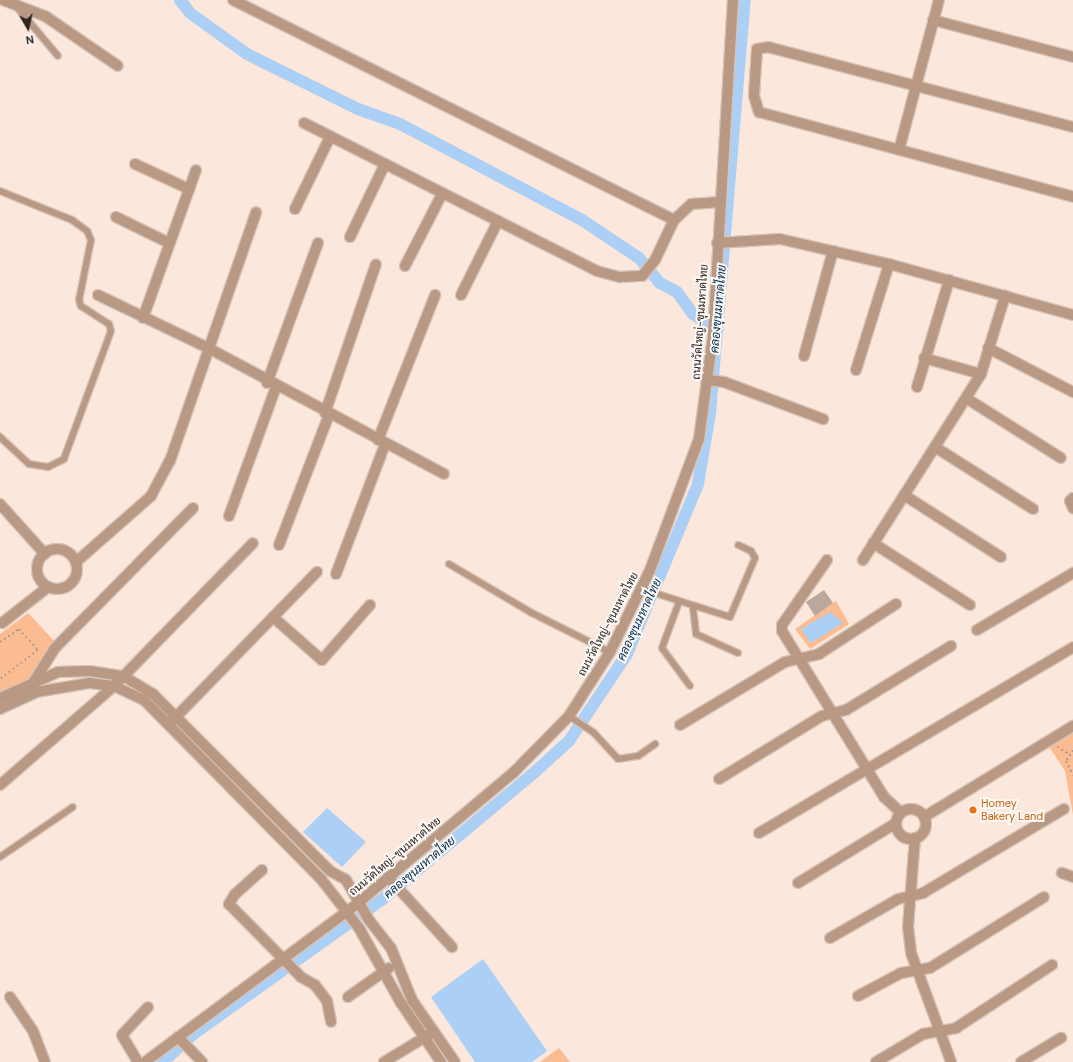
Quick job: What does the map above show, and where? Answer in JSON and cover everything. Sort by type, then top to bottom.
[{"type":"street","points":[[3,0],[45,16],[118,66]]},
{"type":"street","points":[[233,0],[674,220]]},
{"type":"street","name":"ถนนวัดใหญ่-ขุนมหาดไทย","points":[[145,1062],[180,1038],[286,959],[346,911],[391,881],[513,773],[572,718],[646,590],[699,439],[710,380],[714,312],[721,243],[721,202],[733,0]]},
{"type":"street","points":[[899,150],[933,20],[940,0]]},
{"type":"street","points":[[933,20],[1073,58]]},
{"type":"street","points":[[1073,128],[769,47],[757,49],[754,96],[759,112],[1073,197]]},
{"type":"street","points":[[304,123],[597,271],[629,278],[642,276],[655,260],[674,220],[691,204],[721,202]]},
{"type":"street","points":[[295,209],[330,137]]},
{"type":"street","points":[[135,164],[189,189]]},
{"type":"street","points":[[350,237],[385,164]]},
{"type":"street","points":[[143,318],[196,170]]},
{"type":"street","points":[[405,266],[442,194]]},
{"type":"street","points":[[2,623],[48,587],[68,586],[76,576],[76,562],[152,496],[170,461],[210,349],[256,212]]},
{"type":"street","points":[[116,217],[170,243]]},
{"type":"street","points":[[461,296],[498,221]]},
{"type":"street","points":[[721,243],[752,239],[780,239],[889,264],[1073,315]]},
{"type":"street","points":[[229,516],[318,243]]},
{"type":"street","points":[[804,356],[833,251]]},
{"type":"street","points":[[279,545],[327,414],[376,264]]},
{"type":"street","points":[[856,370],[889,264]]},
{"type":"street","points":[[917,387],[924,358],[949,280]]},
{"type":"street","points":[[98,295],[210,349],[271,385],[444,474]]},
{"type":"street","points":[[336,574],[435,295]]},
{"type":"street","points":[[862,560],[981,374],[1005,296]]},
{"type":"street","points":[[988,348],[1073,392]]},
{"type":"street","points":[[924,358],[981,374]]},
{"type":"street","points":[[710,380],[724,382],[824,419]]},
{"type":"street","points":[[966,398],[1061,458]]},
{"type":"street","points":[[935,447],[1033,509]]},
{"type":"street","points":[[904,495],[1001,557]]},
{"type":"street","points":[[1073,498],[1070,501],[1073,508]]},
{"type":"street","points":[[0,504],[46,554]]},
{"type":"street","points":[[36,692],[33,682],[54,649],[193,508]]},
{"type":"street","points":[[0,785],[114,686],[253,543]]},
{"type":"street","points":[[873,543],[970,605]]},
{"type":"street","points":[[48,587],[38,574],[39,561],[46,554],[60,550],[76,562]]},
{"type":"street","points":[[827,560],[782,625],[799,659],[884,797],[901,813]]},
{"type":"street","points":[[169,725],[317,572]]},
{"type":"street","points":[[978,630],[1073,573]]},
{"type":"street","points":[[680,725],[785,662],[819,654],[896,604]]},
{"type":"street","points":[[273,618],[322,660],[370,605]]},
{"type":"street","points":[[719,779],[822,716],[846,710],[950,646]]},
{"type":"street","points":[[760,833],[1073,647]]},
{"type":"street","points":[[0,698],[58,672],[90,671],[124,676],[153,694],[330,871],[346,880],[369,920],[391,948],[412,1000],[455,1062]]},
{"type":"street","points":[[0,709],[36,692],[90,683],[114,686],[144,700],[322,879],[359,928],[424,1037],[441,1062]]},
{"type":"street","points":[[924,817],[1073,726]]},
{"type":"street","points":[[798,883],[896,823],[901,813],[915,809],[924,817],[925,829],[914,838],[908,927],[916,970],[951,1062]]},
{"type":"street","points":[[830,938],[909,896],[923,893],[1064,809]]},
{"type":"street","points":[[896,823],[901,835],[914,838]]},
{"type":"street","points":[[262,870],[228,903],[286,959],[301,976],[315,986],[327,1001],[331,1022]]},
{"type":"street","points":[[322,879],[330,871]]},
{"type":"street","points":[[1062,873],[1073,877]]},
{"type":"street","points":[[391,881],[406,899],[452,947]]},
{"type":"street","points":[[858,996],[901,973],[930,968],[1044,897]]},
{"type":"street","points":[[348,997],[396,963]]},
{"type":"street","points":[[876,1062],[923,1034],[956,1028],[1052,965]]},
{"type":"street","points":[[10,997],[33,1031],[45,1062]]},
{"type":"street","points":[[138,1062],[122,1035],[148,1007]]},
{"type":"street","points":[[384,1062],[434,1031]]},
{"type":"street","points":[[180,1038],[202,1062]]},
{"type":"street","points":[[1021,1062],[1061,1038]]},
{"type":"lane","points":[[15,5],[58,56]]},
{"type":"lane","points":[[0,191],[72,220],[87,231],[91,240],[79,300],[87,311],[109,324],[111,331],[64,459],[48,467],[29,464],[0,437]]},
{"type":"lane","points":[[646,590],[693,608],[725,618],[733,613],[755,558],[751,551],[738,545]]},
{"type":"lane","points":[[449,564],[532,613],[610,652]]},
{"type":"lane","points":[[679,602],[662,648],[690,686]]},
{"type":"lane","points":[[693,608],[696,634],[738,653]]},
{"type":"lane","points":[[572,718],[594,733],[618,759],[638,756],[655,744]]},
{"type":"lane","points":[[0,857],[73,807]]},
{"type":"path","points":[[0,642],[19,629],[38,650],[0,678]]},
{"type":"path","points":[[1073,750],[1066,760],[1073,775]]},
{"type":"shaded area","points":[[836,601],[849,624],[810,649],[795,629]]},
{"type":"shaded area","points":[[28,613],[58,645],[33,682],[0,697],[0,634]]},
{"type":"shaded area","points":[[1073,726],[1073,815],[1065,771],[1046,742]]},
{"type":"shaded area","points":[[559,1048],[570,1062],[540,1062]]},
{"type":"water","points":[[830,612],[843,623],[811,643],[801,629]]},
{"type":"water","points":[[327,808],[366,842],[342,867],[303,832]]},
{"type":"water","points":[[483,959],[547,1051],[532,1062],[475,1062],[431,997]]},
{"type":"building","points":[[824,590],[833,603],[815,616],[806,602]]},
{"type":"waterway","points":[[180,0],[190,13],[247,54],[358,109],[400,124],[582,220],[639,258],[660,283],[677,292],[693,314],[718,329]]},
{"type":"waterway","name":"คลองขุนมหาดไทย","points":[[163,1062],[192,1035],[383,899],[536,771],[569,741],[627,654],[698,484],[710,413],[745,0]]},
{"type":"place","name":"Homey Bakery Land","points":[[973,810]]}]
